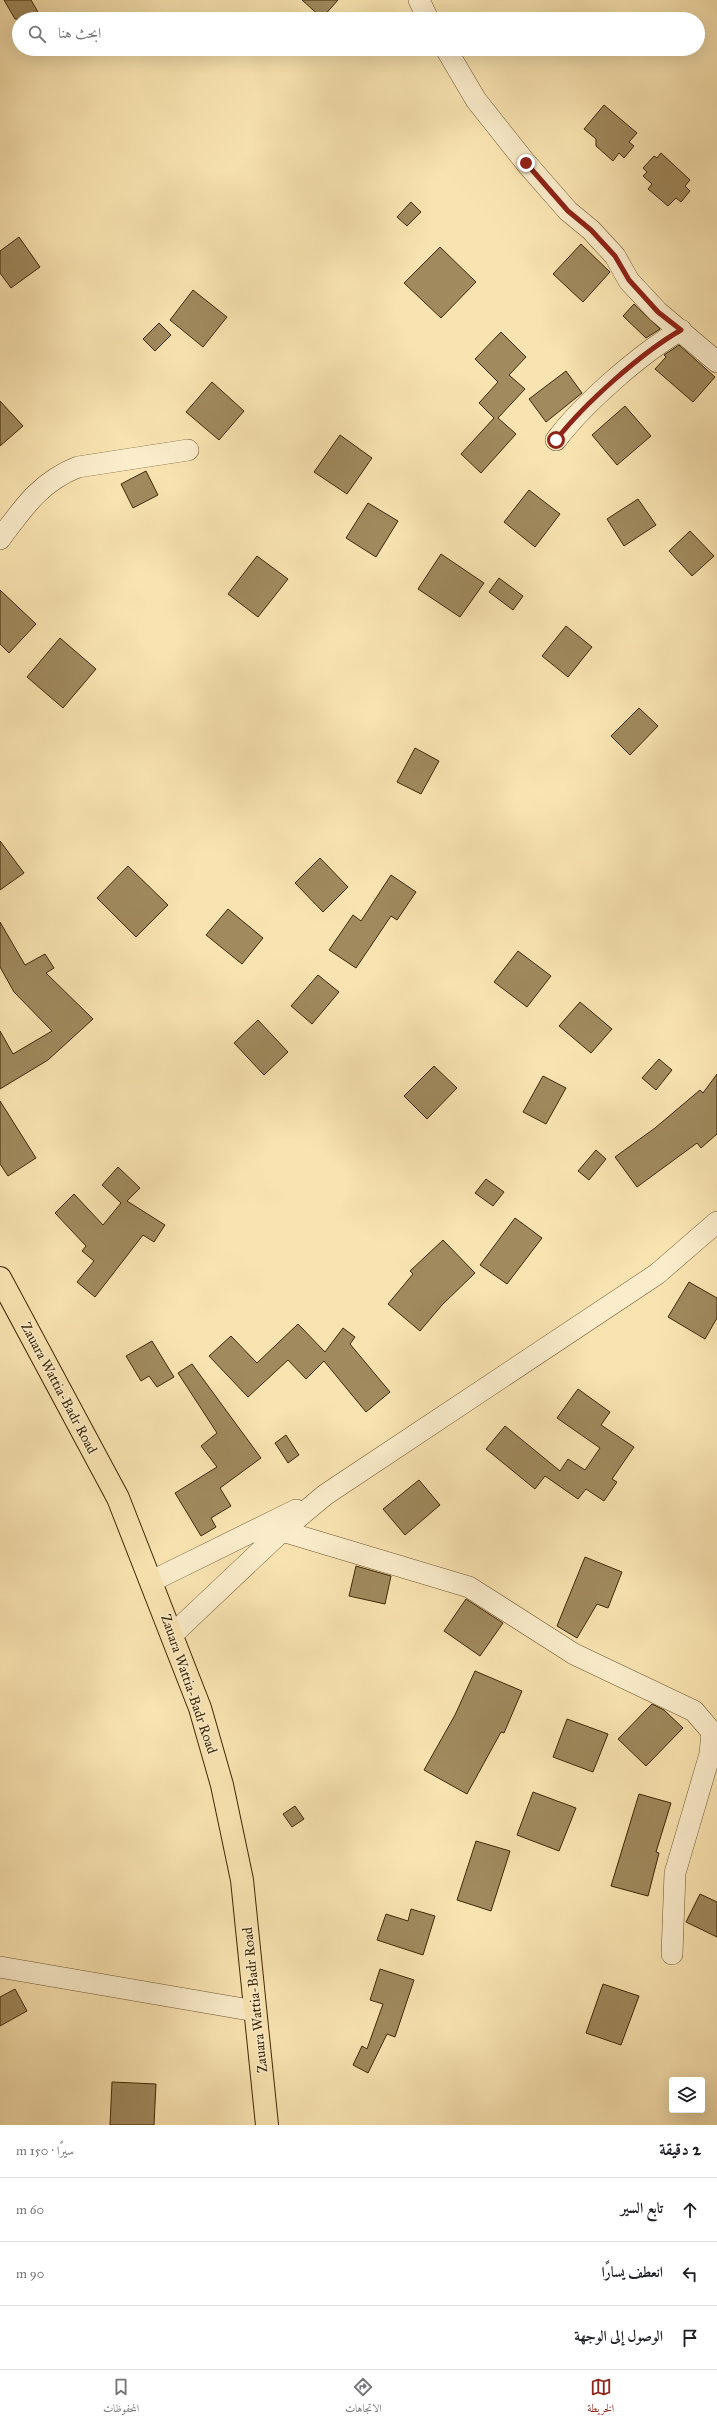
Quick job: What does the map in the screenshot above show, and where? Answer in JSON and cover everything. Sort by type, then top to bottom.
[{"type":"highway","name":"Zauara Wattia-Badr Road","points":[[0,1278],[118,1498],[152,1580],[200,1708],[222,1785],[242,1880],[267,2125]]},
{"type":"street","points":[[419,0],[425,12]]},
{"type":"street","points":[[450,56],[476,100],[526,163],[568,211],[591,230],[615,256],[629,280],[649,301],[717,362]]},
{"type":"street","points":[[556,440],[569,423],[652,348],[681,330]]},
{"type":"street","points":[[0,539],[30,500],[47,482],[63,472],[78,467],[188,450]]},
{"type":"street","points":[[173,1634],[282,1531],[325,1495],[658,1274],[717,1222]]},
{"type":"street","points":[[152,1580],[325,1495]]},
{"type":"street","points":[[282,1531],[469,1587],[574,1654],[694,1711],[712,1732],[710,1754],[674,1873],[672,1954]]},
{"type":"street","points":[[0,1967],[255,2011]]},
{"type":"building","points":[[4,0],[31,0],[38,12],[12,12],[12,14]]},
{"type":"building","points":[[302,0],[338,0],[327,12],[315,12]]},
{"type":"building","points":[[604,105],[637,133],[629,142],[634,146],[624,158],[619,153],[613,161],[596,146],[596,139],[584,129]]},
{"type":"building","points":[[661,153],[690,180],[685,186],[690,191],[681,202],[676,198],[668,206],[648,189],[652,184],[643,176],[647,172],[643,168],[654,156],[657,158]]},
{"type":"building","points":[[411,202],[421,212],[407,226],[397,217]]},
{"type":"building","points":[[19,237],[40,267],[11,288],[0,273],[0,251]]},
{"type":"building","points":[[581,244],[610,272],[583,302],[553,274]]},
{"type":"building","points":[[440,247],[476,282],[441,318],[404,283]]},
{"type":"building","points":[[193,290],[227,317],[203,347],[170,320]]},
{"type":"building","points":[[634,304],[660,329],[646,338],[623,316]]},
{"type":"building","points":[[159,323],[171,335],[155,351],[143,339]]},
{"type":"building","points":[[501,332],[526,357],[509,375],[525,389],[498,418],[516,434],[481,473],[461,454],[494,418],[479,403],[498,382],[475,359]]},
{"type":"building","points":[[679,345],[715,377],[693,402],[655,369],[666,357],[664,355]]},
{"type":"building","points":[[566,371],[582,393],[546,422],[529,399]]},
{"type":"building","points":[[212,382],[244,411],[219,440],[186,412]]},
{"type":"building","points":[[0,401],[23,426],[0,446]]},
{"type":"building","points":[[625,406],[651,436],[617,465],[592,435]]},
{"type":"building","points":[[340,435],[372,458],[347,494],[314,472]]},
{"type":"building","points":[[146,471],[158,495],[133,508],[121,484]]},
{"type":"building","points":[[529,490],[560,514],[535,547],[504,522]]},
{"type":"building","points":[[638,499],[656,525],[624,546],[607,519]]},
{"type":"building","points":[[368,503],[398,521],[376,557],[346,538]]},
{"type":"building","points":[[690,531],[714,556],[692,576],[669,551]]},
{"type":"building","points":[[441,554],[484,583],[460,617],[418,589]]},
{"type":"building","points":[[257,556],[288,579],[258,617],[228,594]]},
{"type":"building","points":[[499,578],[523,596],[513,610],[489,592]]},
{"type":"building","points":[[0,590],[36,624],[9,653],[0,644]]},
{"type":"building","points":[[566,626],[592,647],[568,677],[542,656]]},
{"type":"building","points":[[60,638],[96,669],[63,708],[27,677]]},
{"type":"building","points":[[639,708],[658,726],[630,755],[611,736]]},
{"type":"building","points":[[415,748],[439,761],[421,794],[397,782]]},
{"type":"building","points":[[0,841],[24,873],[0,890]]},
{"type":"building","points":[[320,858],[348,887],[323,912],[295,883]]},
{"type":"building","points":[[128,866],[168,905],[136,937],[97,898]]},
{"type":"building","points":[[391,875],[416,892],[397,920],[391,916],[356,968],[329,950],[353,915],[361,921]]},
{"type":"building","points":[[228,909],[263,938],[242,964],[206,935]]},
{"type":"building","points":[[0,922],[25,965],[45,954],[54,968],[46,973],[93,1019],[48,1060],[0,1089],[0,1031],[13,1054],[52,1031],[14,992],[0,967]]},
{"type":"building","points":[[518,951],[551,976],[527,1007],[494,982]]},
{"type":"building","points":[[318,975],[339,992],[312,1024],[291,1006]]},
{"type":"building","points":[[580,1002],[612,1029],[591,1053],[559,1026]]},
{"type":"building","points":[[258,1020],[288,1052],[264,1075],[234,1043]]},
{"type":"building","points":[[659,1059],[672,1070],[656,1090],[642,1078]]},
{"type":"building","points":[[434,1066],[457,1088],[427,1119],[404,1096]]},
{"type":"building","points":[[717,1074],[717,1134],[701,1148],[697,1143],[637,1187],[615,1157],[655,1128],[700,1090],[703,1093]]},
{"type":"building","points":[[543,1076],[566,1088],[546,1124],[523,1112]]},
{"type":"building","points":[[0,1101],[36,1158],[8,1176],[0,1164]]},
{"type":"building","points":[[596,1150],[606,1159],[589,1180],[578,1171]]},
{"type":"building","points":[[118,1167],[140,1188],[127,1201],[165,1225],[154,1242],[143,1235],[95,1297],[77,1282],[94,1261],[82,1251],[86,1246],[55,1213],[74,1194],[103,1225],[121,1203],[102,1185]]},
{"type":"building","points":[[486,1179],[504,1192],[493,1206],[475,1193]]},
{"type":"building","points":[[515,1218],[542,1238],[507,1284],[480,1265]]},
{"type":"building","points":[[443,1240],[475,1273],[442,1305],[420,1331],[388,1304],[413,1274],[410,1271]]},
{"type":"building","points":[[689,1282],[717,1298],[717,1318],[705,1339],[668,1317]]},
{"type":"building","points":[[298,1324],[325,1352],[343,1328],[355,1337],[350,1344],[390,1392],[366,1412],[324,1361],[306,1379],[288,1360],[248,1397],[209,1356],[231,1336],[257,1363]]},
{"type":"building","points":[[152,1341],[174,1377],[157,1387],[149,1376],[141,1381],[126,1356]]},
{"type":"building","points":[[192,1364],[261,1458],[220,1488],[231,1506],[211,1518],[216,1527],[201,1536],[175,1493],[217,1467],[201,1446],[217,1433],[178,1373]]},
{"type":"building","points":[[578,1389],[610,1412],[601,1425],[634,1447],[612,1479],[617,1482],[604,1501],[586,1489],[578,1499],[545,1476],[535,1489],[486,1449],[505,1426],[560,1471],[568,1459],[585,1470],[600,1448],[557,1418]]},
{"type":"building","points":[[286,1435],[299,1455],[288,1463],[275,1443]]},
{"type":"building","points":[[419,1480],[440,1505],[405,1535],[383,1509]]},
{"type":"building","points":[[585,1557],[622,1572],[608,1608],[597,1604],[577,1638],[557,1626]]},
{"type":"building","points":[[356,1566],[391,1576],[385,1604],[349,1596]]},
{"type":"building","points":[[466,1599],[503,1623],[480,1656],[444,1631]]},
{"type":"building","points":[[475,1671],[522,1691],[504,1733],[501,1732],[467,1794],[424,1770],[455,1715]]},
{"type":"building","points":[[652,1704],[664,1710],[683,1728],[646,1766],[618,1739]]},
{"type":"building","points":[[567,1719],[608,1734],[593,1772],[553,1757]]},
{"type":"building","points":[[533,1792],[576,1808],[559,1851],[517,1835]]},
{"type":"building","points":[[639,1794],[671,1803],[656,1852],[659,1853],[648,1896],[611,1886]]},
{"type":"building","points":[[295,1806],[304,1819],[292,1827],[283,1814]]},
{"type":"building","points":[[476,1841],[510,1851],[491,1911],[457,1900]]},
{"type":"building","points":[[700,1894],[717,1902],[717,1937],[686,1922]]},
{"type":"building","points":[[411,1909],[435,1916],[423,1955],[377,1940],[386,1914],[408,1921]]},
{"type":"building","points":[[380,1969],[414,1980],[395,2037],[387,2034],[368,2073],[353,2065],[362,2046],[367,2049],[383,2004],[370,2000]]},
{"type":"building","points":[[603,1984],[639,1996],[621,2045],[586,2033]]},
{"type":"building","points":[[15,1989],[27,2011],[0,2026],[0,1997]]},
{"type":"building","points":[[112,2082],[156,2084],[154,2125],[110,2125]]},
{"type":"route","points":[[526,163],[568,211],[591,230],[615,256],[629,280],[658,312],[681,330],[658,343],[569,423],[556,440]]}]
